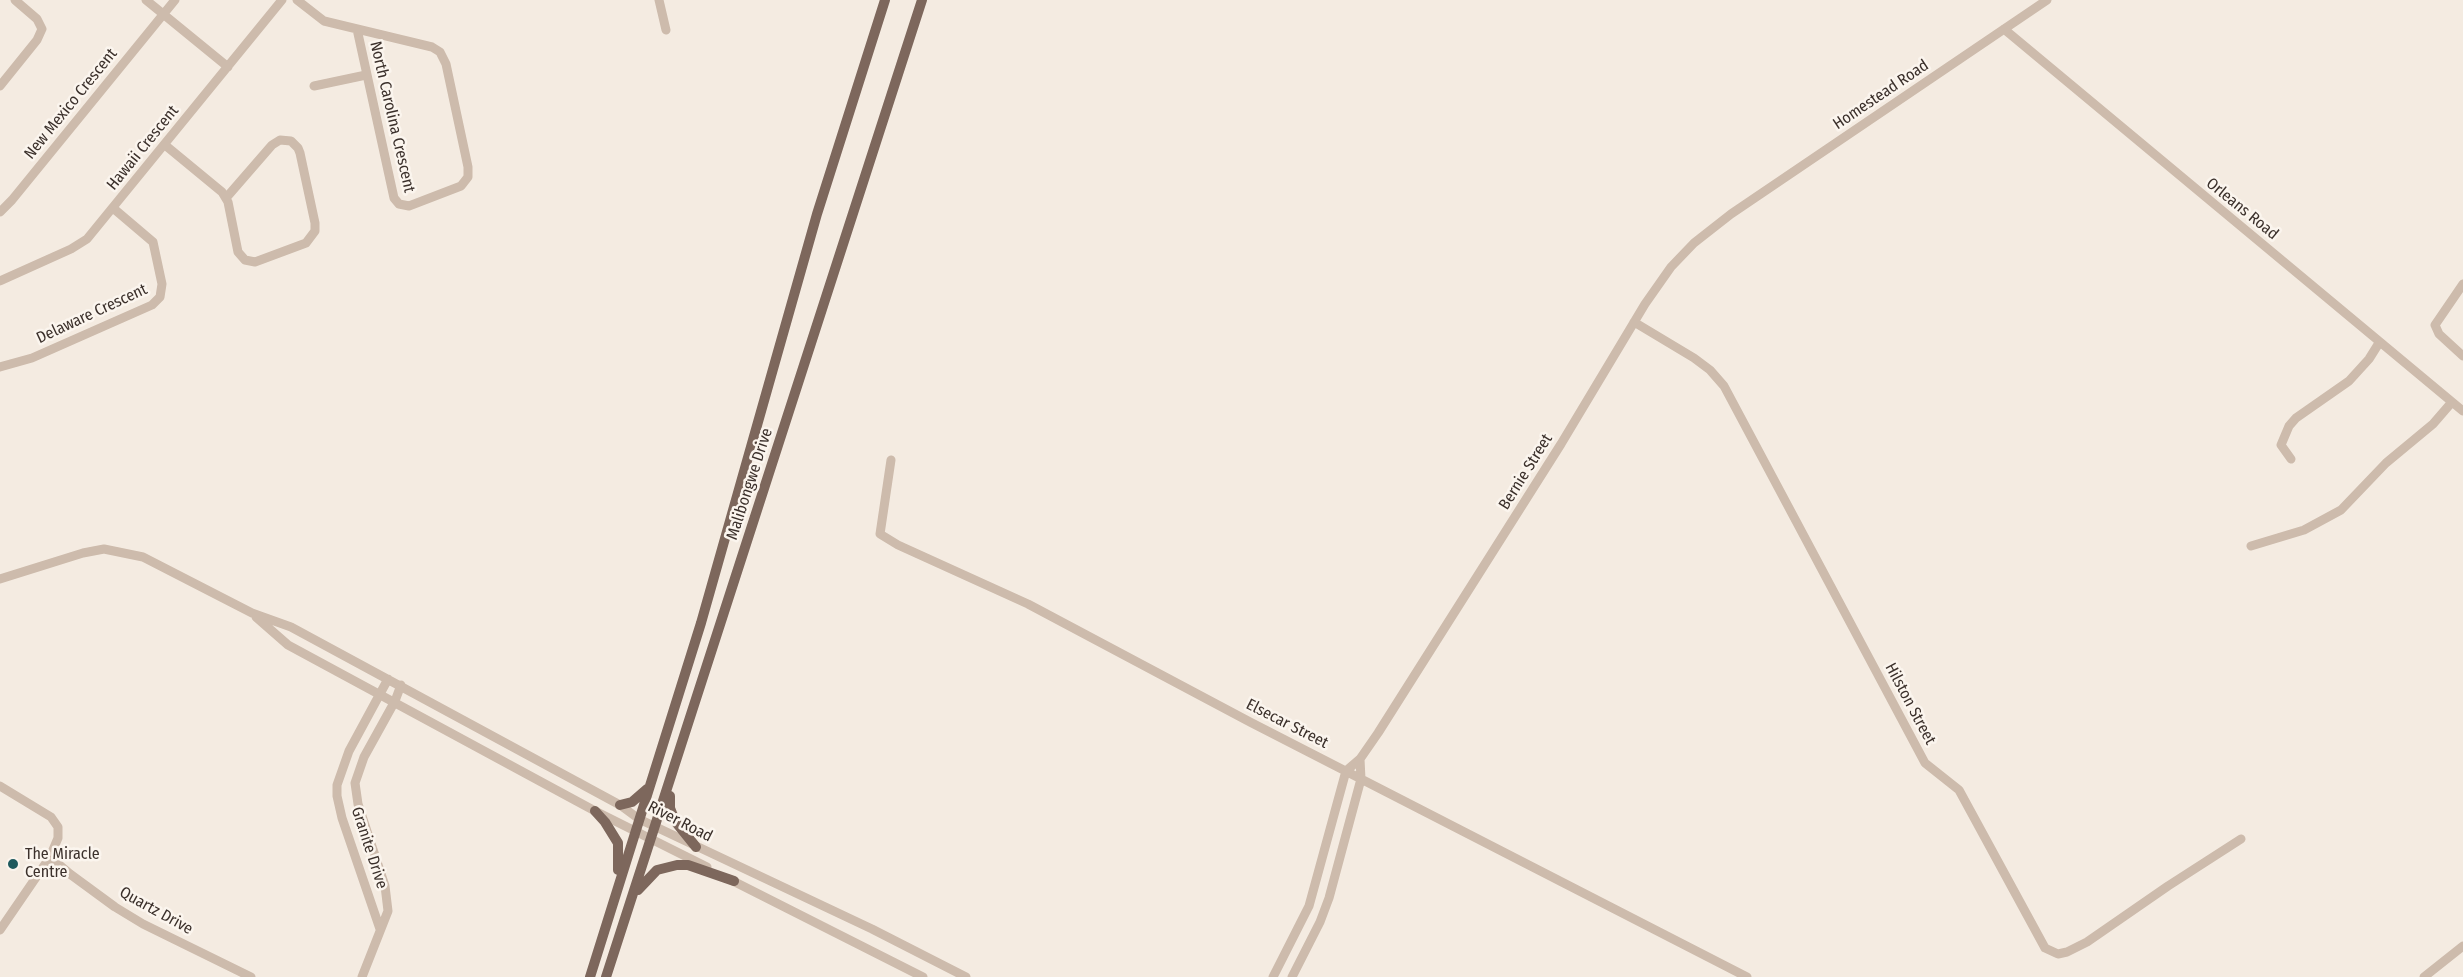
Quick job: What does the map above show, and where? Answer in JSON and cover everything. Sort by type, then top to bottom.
[{"type":"main road","name":"Malibongwe Drive","points":[[590,977],[701,623],[816,214],[885,0]]},
{"type":"main road","name":"Malibongwe Drive","points":[[606,977],[922,0]]},
{"type":"main road","points":[[670,784],[670,808],[673,818],[696,847]]},
{"type":"main road","points":[[620,805],[632,802],[648,789]]},
{"type":"main road","points":[[595,812],[605,822],[618,843],[616,894]]},
{"type":"main road","points":[[633,898],[657,870],[676,865],[688,865],[734,881]]},
{"type":"street","points":[[0,86],[37,40],[42,29],[37,19],[15,0]]},
{"type":"street","points":[[146,0],[228,67]]},
{"type":"street","name":"New Mexico Crescent","points":[[0,212],[175,0]]},
{"type":"street","name":"Hawaii Crescent","points":[[0,281],[79,245],[113,208],[282,0]]},
{"type":"street","name":"North Carolina Crescent","points":[[297,0],[324,21],[440,52],[446,64],[468,167],[469,174],[465,183],[409,206],[402,206],[396,202],[392,194],[357,30]]},
{"type":"street","points":[[659,0],[666,30]]},
{"type":"street","name":"Homestead Road","points":[[1731,213],[2046,0]]},
{"type":"street","name":"Orleans Road","points":[[2004,29],[2463,411]]},
{"type":"street","points":[[314,86],[366,75]]},
{"type":"street","points":[[165,145],[218,188],[226,198],[238,252],[248,262],[255,262],[306,243],[315,231],[300,153],[291,141],[280,140],[272,145],[226,198]]},
{"type":"street","name":"Delaware Crescent","points":[[0,367],[32,358],[152,305],[160,297],[162,284],[153,242],[113,208]]},
{"type":"street","name":"Bernie Street","points":[[1346,771],[1360,759],[1562,444],[1634,322],[1671,267],[1694,243],[1731,213]]},
{"type":"street","points":[[2463,284],[2435,325],[2439,334],[2463,356]]},
{"type":"street","name":"Hilston Street","points":[[1634,322],[1694,358],[1710,370],[1724,386],[1924,763],[1959,790],[2045,948],[2058,954],[2087,942],[2241,839]]},
{"type":"street","points":[[2291,459],[2281,445],[2289,426],[2296,418],[2349,381],[2369,359],[2379,343]]},
{"type":"street","points":[[2251,546],[2304,530],[2341,510],[2386,463],[2433,424],[2452,402]]},
{"type":"street","name":"Elsecar Street","points":[[891,460],[880,534],[898,545],[1028,604],[1361,779],[1455,825],[1747,977]]},
{"type":"street","points":[[0,579],[83,553],[104,549],[143,557],[252,613]]},
{"type":"street","name":"River Road","points":[[252,613],[291,627],[401,685],[620,805],[656,828],[872,929],[966,977]]},
{"type":"street","name":"River Road","points":[[252,613],[288,645],[395,701],[595,812],[923,977]]},
{"type":"street","name":"Granite Drive","points":[[380,929],[342,818],[337,796],[342,765],[388,679]]},
{"type":"street","name":"Granite Drive","points":[[362,977],[388,911],[387,893],[358,804],[355,783],[364,757],[395,701],[401,685]]},
{"type":"street","points":[[1292,977],[1324,912],[1361,779],[1360,759]]},
{"type":"street","points":[[1273,977],[1309,906],[1346,771]]},
{"type":"street","points":[[0,786],[51,817],[58,827],[58,838],[50,857],[0,930]]},
{"type":"street","name":"Quartz Drive","points":[[50,857],[70,874],[133,918],[251,977]]},
{"type":"street","points":[[2424,977],[2463,946]]},
{"type":"place","name":"The Miracle Centre","points":[[13,864]]}]
